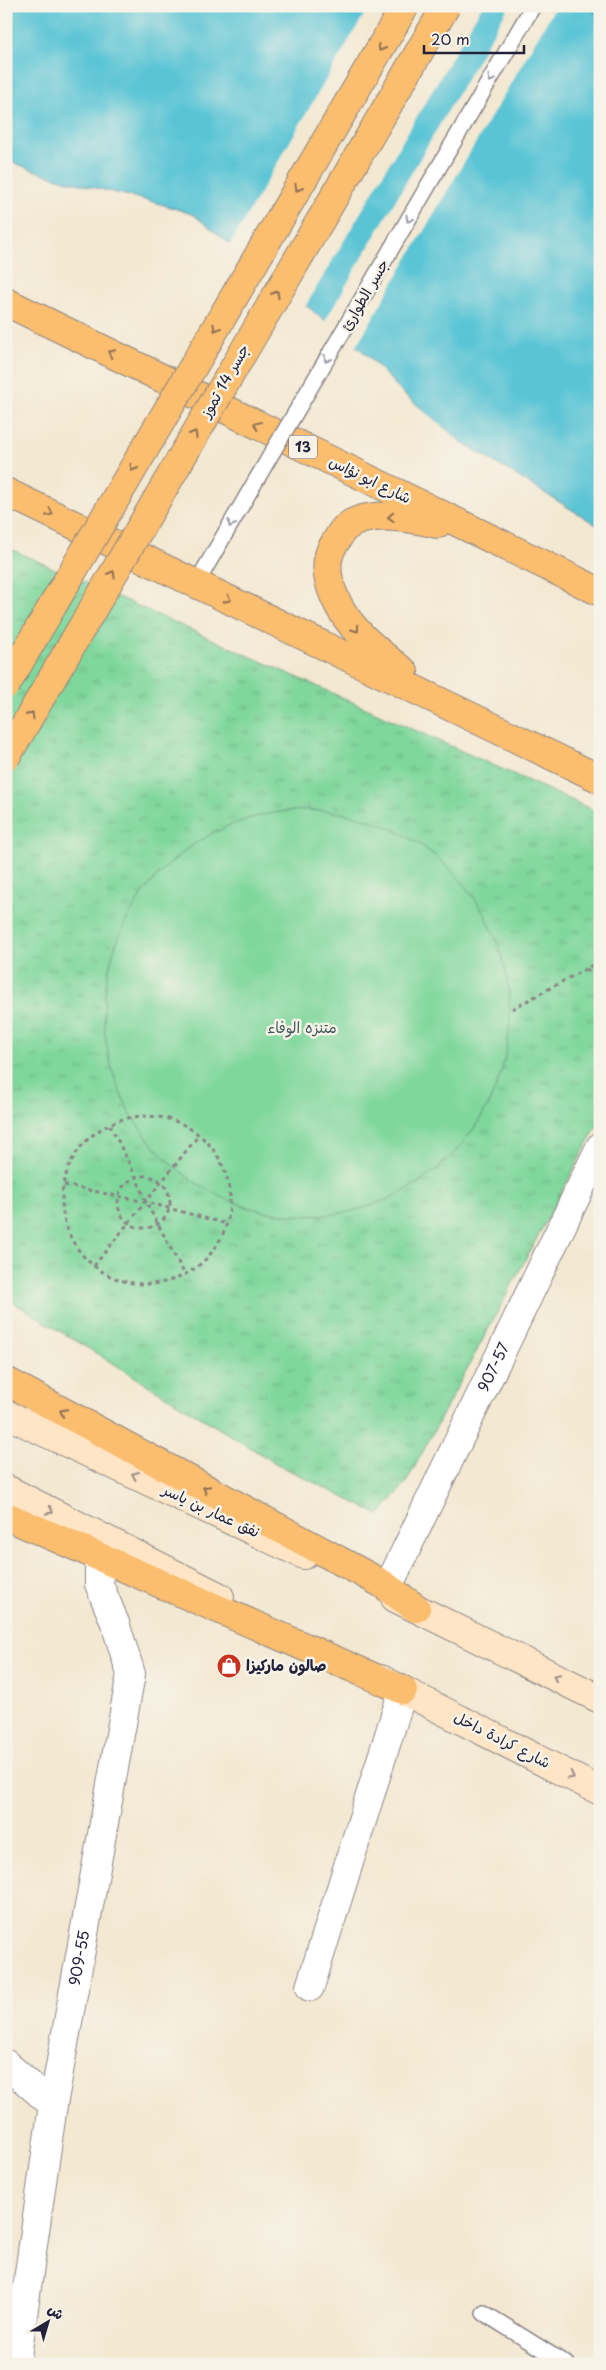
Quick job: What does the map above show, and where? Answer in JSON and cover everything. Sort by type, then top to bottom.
[{"type":"main road","points":[[6,685],[405,6]]},
{"type":"main road","name":"جسر 14 تموز","points":[[6,757],[446,6]]},
{"type":"main road","name":"شارع ابو نؤاس","points":[[6,302],[600,593]]},
{"type":"main road","points":[[6,492],[600,778]]},
{"type":"main road","points":[[569,763],[405,674],[359,636],[335,598],[325,569],[332,547],[345,528],[364,519],[406,516],[450,528],[600,593]]},
{"type":"main road","points":[[6,1381],[388,1587],[416,1608],[600,1699]]},
{"type":"main road","name":"نفق عمار بن ياسر","points":[[6,1414],[416,1608]]},
{"type":"main road","points":[[6,1489],[403,1690]]},
{"type":"main road","points":[[6,1516],[403,1690]]},
{"type":"main road","name":"شارع كرادة داخل","points":[[403,1690],[600,1791]]},
{"type":"street","name":"907-57","points":[[388,1587],[600,1147]]},
{"type":"street","name":"909-55","points":[[16,2364],[53,2105],[131,1674],[115,1623],[99,1584],[99,1557]]},
{"type":"street","points":[[310,1987],[403,1690]]},
{"type":"street","points":[[6,2064],[53,2105]]},
{"type":"lane","name":"جسر الطوارئ","points":[[196,584],[533,6]]},
{"type":"lane","points":[[484,2313],[566,2364]]},
{"type":"path","points":[[512,1009],[600,961]]},
{"type":"path","points":[[585,969],[600,977]]},
{"type":"path","points":[[139,1117],[171,1120],[199,1135],[213,1149],[223,1166],[229,1185],[230,1204],[227,1224],[219,1243],[206,1260],[185,1275],[157,1284],[141,1284],[108,1275],[94,1266],[76,1245],[65,1221],[62,1202],[68,1170],[83,1144],[95,1133],[110,1125],[139,1117]]},
{"type":"path","points":[[110,1125],[136,1177],[146,1202],[185,1275]]},
{"type":"path","points":[[94,1266],[199,1135]]},
{"type":"path","points":[[150,1176],[161,1182],[169,1193],[170,1209],[166,1218],[158,1224],[143,1228],[128,1222],[119,1209],[119,1197],[122,1188],[136,1177],[150,1176]]},
{"type":"path","points":[[64,1185],[146,1202],[227,1224]]},
{"type":"green space","name":"متنزه الوفاء","points":[[6,547],[600,813],[600,1120],[406,1483],[379,1515],[277,1464],[6,1298]]},
{"type":"green space","points":[[307,810],[347,814],[366,819],[403,834],[436,856],[464,884],[486,917],[501,954],[506,973],[510,1013],[506,1053],[501,1072],[486,1109],[464,1142],[436,1170],[403,1192],[366,1207],[347,1212],[307,1216],[267,1212],[248,1207],[211,1192],[178,1170],[150,1142],[128,1109],[113,1072],[108,1053],[104,1013],[108,973],[113,954],[128,917],[150,884],[178,856],[211,834],[248,819],[267,814]]},
{"type":"water","points":[[6,6],[600,6],[600,527],[463,443],[404,394],[365,353],[194,215],[147,200],[52,176],[6,159]]},
{"type":"pier","points":[[369,6],[482,6],[305,307],[229,246]]},
{"type":"pier","points":[[509,6],[556,6],[355,348],[324,323]]},
{"type":"ferry route","points":[[584,6],[600,16]]},
{"type":"place","name":"صالون ماركيزا","points":[[229,1666]]}]
